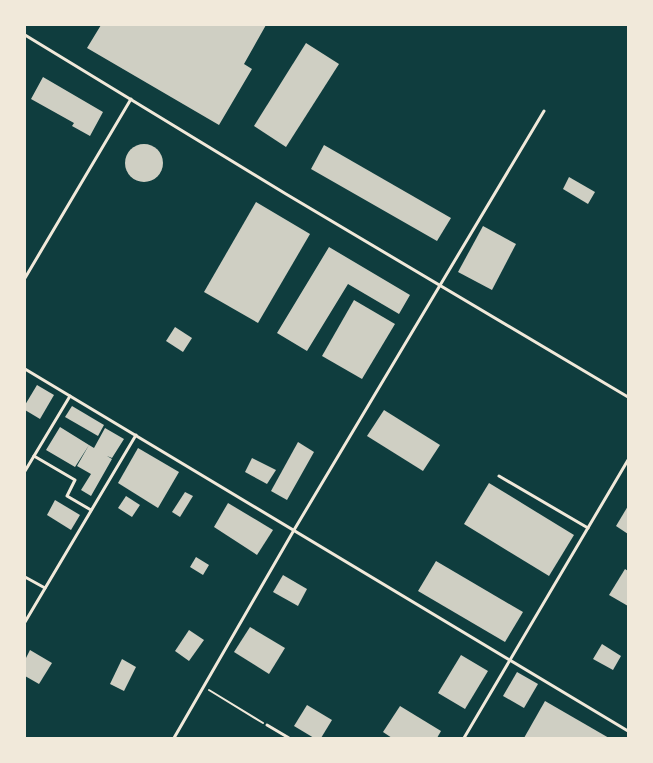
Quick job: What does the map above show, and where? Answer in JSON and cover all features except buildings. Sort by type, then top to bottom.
[{"type":"lane","points":[[25,35],[440,286],[628,397]]},
{"type":"lane","points":[[25,278],[131,99]]},
{"type":"lane","points":[[174,738],[294,530],[544,111]]},
{"type":"lane","points":[[25,369],[628,731]]},
{"type":"lane","points":[[25,471],[70,396]]},
{"type":"lane","points":[[25,622],[136,436]]},
{"type":"lane","points":[[34,456],[75,480],[67,496],[91,510]]},
{"type":"lane","points":[[464,738],[628,460]]},
{"type":"lane","points":[[499,476],[588,528]]},
{"type":"lane","points":[[25,576],[45,588]]},
{"type":"lane","points":[[267,725],[289,738]]},
{"type":"path","points":[[204,687],[267,725]]}]
